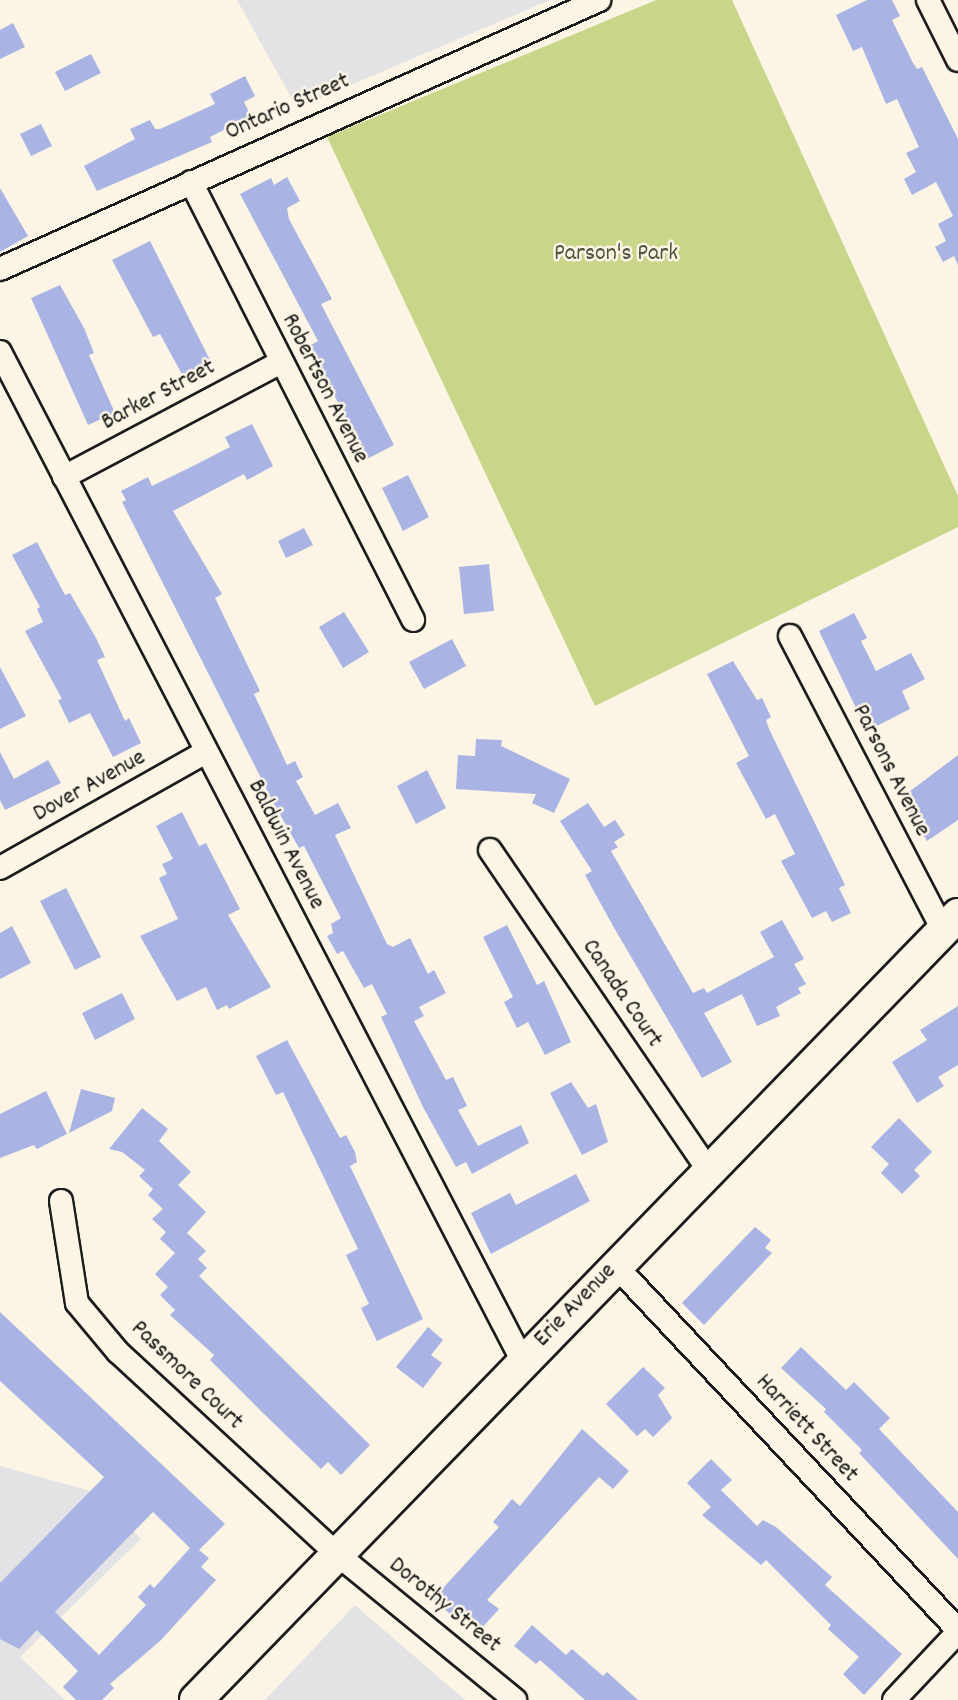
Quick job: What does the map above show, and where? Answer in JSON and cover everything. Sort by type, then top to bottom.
[{"type":"main road","name":"Erie Avenue","points":[[196,1700],[338,1555],[707,1168],[950,923]]},
{"type":"street","name":"Ontario Street","points":[[0,269],[599,0]]},
{"type":"street","points":[[928,0],[958,60]]},
{"type":"street","name":"Robertson Avenue","points":[[191,182],[279,363],[413,620]]},
{"type":"street","name":"Baldwin Avenue","points":[[0,352],[523,1362]]},
{"type":"street","name":"Barker Street","points":[[64,477],[279,363]]},
{"type":"street","name":"Parsons Avenue","points":[[790,636],[950,923]]},
{"type":"street","name":"Dover Avenue","points":[[0,868],[206,752]]},
{"type":"street","name":"Canada Court","points":[[490,850],[707,1168]]},
{"type":"street","name":"Passmore Court","points":[[61,1201],[77,1303],[118,1352],[338,1555]]},
{"type":"street","name":"Harriett Street","points":[[615,1265],[958,1631]]},
{"type":"street","name":"Dorothy Street","points":[[338,1555],[515,1700]]},
{"type":"street","points":[[894,1700],[958,1631]]},
{"type":"shaded area","points":[[237,0],[550,0],[297,108]]},
{"type":"shaded area","points":[[0,1466],[94,1492],[141,1539],[20,1657],[65,1700],[0,1700]]},
{"type":"shaded area","points":[[355,1605],[465,1700],[265,1700]]},
{"type":"green space","name":"Parson's Park","points":[[656,0],[732,0],[958,496],[958,527],[595,706],[327,137]]},
{"type":"building","points":[[867,0],[892,0],[900,16],[892,20],[913,63],[917,69],[922,67],[958,139],[958,265],[954,256],[943,262],[935,247],[946,241],[938,224],[953,216],[936,182],[912,195],[904,179],[916,172],[906,153],[919,147],[897,99],[886,104],[862,47],[853,51],[836,15]]},
{"type":"building","points":[[13,23],[25,47],[0,59],[0,30]]},
{"type":"building","points":[[91,54],[101,73],[65,91],[55,72]]},
{"type":"building","points":[[245,76],[255,96],[244,102],[251,116],[210,137],[212,142],[97,191],[84,166],[135,139],[130,129],[150,120],[155,129],[160,129],[215,104],[210,94]]},
{"type":"building","points":[[41,124],[52,146],[31,156],[20,134]]},
{"type":"building","points":[[287,177],[300,201],[287,208],[289,219],[332,299],[321,304],[394,445],[367,459],[309,346],[318,341],[240,194],[271,178],[274,185]]},
{"type":"building","points":[[0,188],[28,236],[0,252]]},
{"type":"building","points":[[150,241],[211,362],[184,378],[160,334],[153,337],[112,260]]},
{"type":"building","points":[[60,285],[84,328],[94,353],[89,355],[115,413],[88,425],[31,298]]},
{"type":"building","points":[[252,424],[273,466],[247,480],[244,474],[173,511],[222,594],[215,598],[260,691],[254,694],[287,765],[295,761],[303,777],[296,781],[315,815],[338,803],[351,828],[335,835],[387,944],[393,947],[410,938],[428,974],[434,970],[446,993],[419,1007],[424,1016],[414,1021],[446,1080],[453,1077],[467,1106],[458,1110],[478,1146],[521,1125],[529,1143],[472,1174],[466,1162],[456,1167],[423,1107],[381,1017],[387,1014],[372,984],[364,988],[343,951],[337,954],[327,936],[333,933],[331,924],[341,918],[304,846],[299,848],[274,804],[122,502],[126,500],[121,491],[148,477],[152,486],[195,465],[230,447],[225,437]]},
{"type":"building","points":[[408,475],[429,517],[403,531],[382,488]]},
{"type":"building","points":[[304,528],[313,545],[286,558],[278,541]]},
{"type":"building","points":[[37,542],[65,595],[70,593],[96,638],[105,657],[97,660],[125,721],[129,718],[141,743],[113,757],[90,713],[69,723],[58,700],[62,699],[25,631],[43,622],[37,609],[40,607],[12,555]]},
{"type":"building","points":[[489,564],[494,611],[464,614],[459,567]]},
{"type":"building","points":[[344,612],[369,652],[343,668],[319,627]]},
{"type":"building","points":[[854,613],[867,638],[861,641],[876,671],[911,653],[925,679],[902,691],[910,709],[867,731],[819,631]]},
{"type":"building","points":[[452,639],[466,666],[424,689],[409,662]]},
{"type":"building","points":[[733,661],[757,700],[762,698],[771,717],[766,720],[769,729],[845,885],[839,888],[851,913],[832,922],[826,911],[812,918],[781,861],[795,854],[775,814],[766,819],[736,763],[749,756],[707,674]]},
{"type":"building","points":[[0,667],[26,716],[0,729]]},
{"type":"building","points":[[476,739],[502,740],[501,746],[570,779],[554,813],[532,803],[536,794],[456,789],[458,755],[475,756]]},
{"type":"building","points":[[0,752],[14,779],[48,760],[61,783],[5,810],[0,800]]},
{"type":"building","points":[[958,755],[958,820],[927,841],[901,798]]},
{"type":"building","points":[[427,770],[446,808],[416,824],[397,786]]},
{"type":"building","points":[[588,803],[604,827],[615,820],[625,835],[614,842],[618,847],[611,851],[693,993],[704,988],[707,993],[774,957],[760,932],[782,920],[804,959],[794,964],[806,984],[798,988],[801,993],[776,1007],[780,1016],[757,1026],[742,994],[704,1013],[732,1062],[702,1078],[613,926],[585,875],[592,871],[560,821]]},
{"type":"building","points":[[182,812],[199,846],[206,843],[240,909],[228,915],[271,987],[229,1009],[227,1005],[217,1010],[206,987],[177,1001],[140,936],[178,919],[159,878],[167,874],[162,864],[173,859],[156,826]]},
{"type":"building","points":[[66,888],[101,957],[75,970],[40,901]]},
{"type":"building","points":[[507,925],[537,985],[544,981],[571,1042],[545,1055],[528,1022],[517,1028],[504,1002],[513,997],[483,937]]},
{"type":"building","points":[[12,926],[31,963],[0,979],[0,933]]},
{"type":"building","points":[[122,993],[135,1019],[95,1040],[82,1013]]},
{"type":"building","points":[[958,1006],[958,1065],[938,1077],[944,1086],[917,1103],[892,1062],[927,1040],[920,1030]]},
{"type":"building","points":[[287,1040],[340,1138],[346,1135],[355,1152],[357,1162],[350,1166],[423,1319],[377,1341],[361,1308],[369,1304],[346,1255],[358,1249],[283,1092],[276,1095],[256,1056]]},
{"type":"building","points":[[571,1082],[588,1108],[596,1104],[608,1142],[582,1155],[550,1093]]},
{"type":"building","points":[[81,1089],[115,1098],[112,1111],[69,1133]]},
{"type":"building","points":[[46,1091],[67,1134],[37,1149],[34,1145],[0,1158],[0,1114]]},
{"type":"building","points":[[142,1108],[168,1129],[159,1141],[191,1172],[178,1185],[206,1212],[187,1233],[206,1251],[198,1259],[207,1268],[199,1276],[370,1445],[341,1475],[328,1462],[321,1469],[210,1360],[214,1355],[170,1315],[175,1310],[160,1295],[168,1287],[155,1274],[175,1253],[160,1239],[166,1232],[152,1219],[163,1209],[148,1195],[153,1189],[139,1176],[145,1170],[122,1152],[109,1149]]},
{"type":"building","points":[[899,1118],[932,1152],[914,1170],[920,1176],[902,1194],[881,1173],[889,1164],[871,1147]]},
{"type":"building","points":[[576,1174],[590,1201],[491,1254],[471,1213],[510,1193],[516,1205]]},
{"type":"building","points":[[755,1227],[771,1240],[765,1248],[772,1253],[704,1325],[682,1303]]},
{"type":"building","points":[[0,1312],[225,1524],[199,1550],[209,1558],[201,1567],[216,1580],[160,1641],[110,1684],[114,1688],[102,1700],[76,1700],[63,1687],[78,1671],[37,1630],[19,1649],[0,1639],[0,1583],[104,1477],[0,1381]],"holes":[[[153,1512],[190,1548],[154,1588],[150,1584],[138,1597],[146,1605],[99,1655],[55,1612]]]},
{"type":"building","points":[[428,1327],[443,1340],[431,1355],[442,1363],[423,1388],[396,1367]]},
{"type":"building","points":[[801,1347],[846,1390],[854,1382],[890,1418],[879,1429],[958,1512],[958,1559],[859,1453],[862,1450],[824,1412],[826,1409],[781,1368]]},
{"type":"building","points":[[643,1367],[665,1388],[658,1395],[672,1418],[653,1437],[645,1429],[637,1436],[606,1404]]},
{"type":"building","points":[[582,1429],[629,1471],[613,1489],[599,1477],[487,1600],[499,1609],[481,1629],[465,1615],[459,1622],[433,1599],[499,1527],[493,1522],[512,1499],[520,1506]]},
{"type":"building","points":[[711,1459],[732,1480],[721,1490],[757,1526],[763,1520],[776,1527],[832,1577],[825,1585],[902,1654],[864,1695],[843,1674],[859,1657],[828,1629],[831,1625],[766,1560],[761,1565],[702,1515],[711,1507],[687,1483]]},
{"type":"building","points":[[532,1625],[566,1655],[572,1649],[603,1676],[607,1672],[638,1700],[585,1700],[540,1660],[536,1664],[514,1646]]}]
